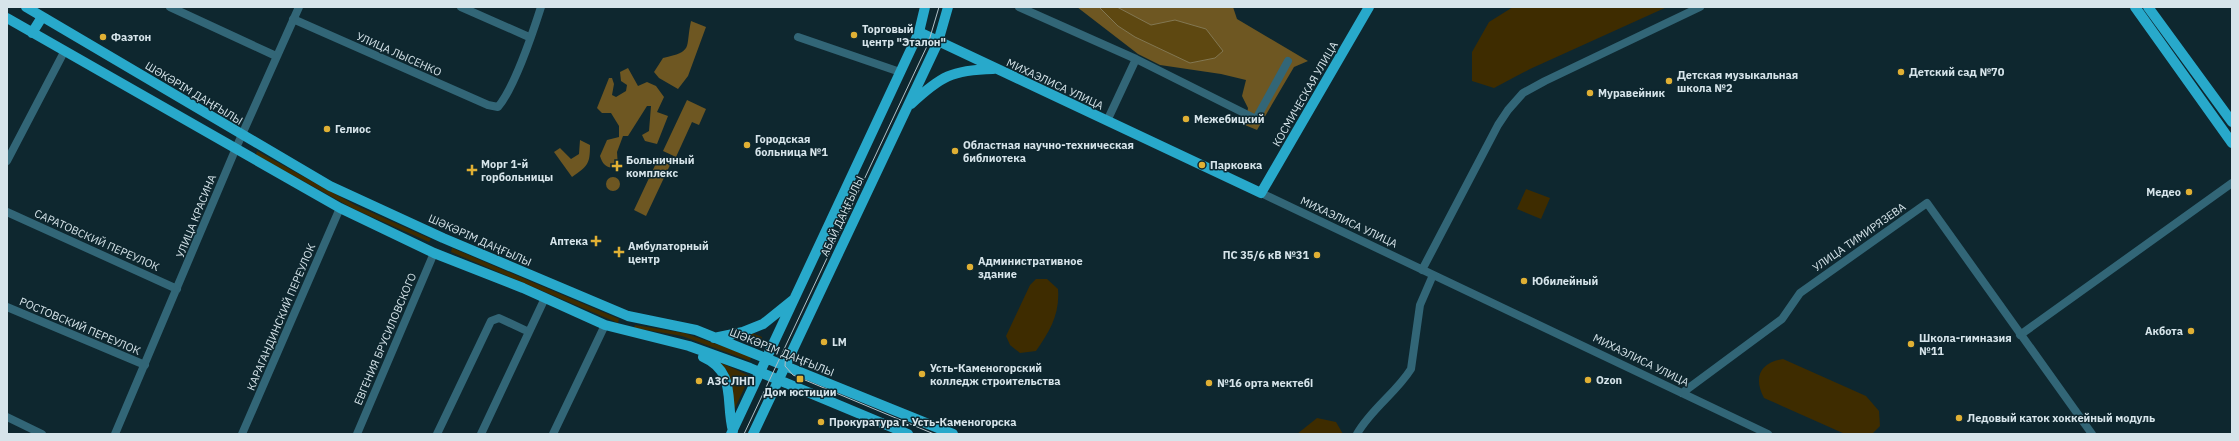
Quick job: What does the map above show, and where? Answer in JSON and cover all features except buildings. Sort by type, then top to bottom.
[{"type":"main road","name":"ШӘКӘРІМ ДАҢҒЫЛЫ","points":[[26,7],[330,186],[443,238],[628,316],[696,330],[952,434]]},
{"type":"main road","name":"АБАЙ ДАҢҒЫЛЫ","points":[[732,433],[919,32],[925,7]]},
{"type":"main road","name":"АБАЙ ДАҢҒЫЛЫ","points":[[753,434],[784,365],[938,42],[948,7]]},
{"type":"main road","name":"КОСМИЧЕСКАЯ УЛИЦА","points":[[1261,193],[1369,7]]},
{"type":"main road","points":[[2135,7],[2232,142]]},
{"type":"main road","points":[[2148,7],[2232,122]]},
{"type":"main road","points":[[32,33],[42,16]]},
{"type":"main road","points":[[7,18],[64,52],[340,208],[434,253],[545,298],[605,325],[695,348],[761,373],[908,434]]},
{"type":"main road","name":"МИХАЭЛИСА УЛИЦА","points":[[919,32],[1261,193]]},
{"type":"main road","points":[[907,108],[932,84],[950,74],[969,70],[996,69]]},
{"type":"main road","points":[[434,253],[443,238]]},
{"type":"main road","points":[[714,338],[743,332],[763,324],[796,297]]},
{"type":"main road","points":[[624,330],[628,316]]},
{"type":"main road","points":[[695,348],[700,356],[714,363],[724,374],[728,388],[729,416],[732,433]]},
{"type":"street","points":[[170,7],[276,56]]},
{"type":"street","name":"УЛИЦА КРАСИНА","points":[[115,434],[236,148],[299,7]]},
{"type":"street","points":[[461,7],[529,37],[541,7]]},
{"type":"street","points":[[1019,7],[1136,59],[1256,119],[1288,61]]},
{"type":"street","points":[[1422,270],[1498,125],[1508,110],[1523,93],[1579,63],[1700,7]]},
{"type":"street","name":"УЛИЦА ЛЫСЕНКО","points":[[293,20],[481,102],[498,107],[504,99],[515,76],[529,37]]},
{"type":"street","points":[[798,37],[900,72]]},
{"type":"street","points":[[7,161],[64,52]]},
{"type":"street","points":[[1107,121],[1136,59]]},
{"type":"street","points":[[2020,335],[2232,183]]},
{"type":"street","name":"МИХАЭЛИСА УЛИЦА","points":[[1261,193],[1768,434]]},
{"type":"street","name":"УЛИЦА ТИМИРЯЗЕВА","points":[[1682,393],[1782,319],[1800,293],[1927,203],[2092,434]]},
{"type":"street","name":"КАРАГАНДИНСКИЙ ПЕРЕУЛОК","points":[[242,434],[340,208]]},
{"type":"street","name":"САРАТОВСКИЙ ПЕРЕУЛОК","points":[[7,212],[177,289]]},
{"type":"street","name":"ЕВГЕНИЯ БРУСИЛОВСКОГО","points":[[356,434],[434,253]]},
{"type":"street","points":[[1357,434],[1367,418],[1406,378],[1411,369],[1420,305],[1433,275]]},
{"type":"street","points":[[481,434],[545,298]]},
{"type":"street","name":"РОСТОВСКИЙ ПЕРЕУЛОК","points":[[7,307],[144,365]]},
{"type":"street","points":[[438,434],[491,321],[499,318],[530,332]]},
{"type":"street","points":[[553,434],[605,325]]},
{"type":"street","points":[[7,417],[42,434]]},
{"type":"shaded area","points":[[1077,7],[1233,7],[1237,19],[1308,61],[1294,67],[1257,130],[1245,125],[1248,108],[1242,96],[1246,80],[1221,74],[1160,65],[1138,54]]},
{"type":"shaded area","points":[[1099,7],[1117,7],[1151,25],[1175,20],[1206,29],[1223,51],[1215,58],[1190,63],[1135,37],[1118,26]]},
{"type":"shaded area","points":[[1513,7],[1667,7],[1530,69],[1494,88],[1472,81],[1472,52],[1489,22]]},
{"type":"shaded area","points":[[691,21],[706,27],[688,76],[678,89],[659,78],[654,72],[663,58],[673,56],[684,51],[688,43]]},
{"type":"shaded area","points":[[628,68],[638,86],[647,82],[656,86],[664,97],[657,112],[668,116],[657,144],[645,141],[642,135],[649,131],[651,106],[647,106],[628,136],[623,136],[617,152],[618,167],[611,168],[604,164],[600,156],[607,140],[619,137],[619,126],[611,113],[602,113],[597,108],[609,78],[612,78],[614,84],[612,95],[616,97],[626,91],[627,85],[621,81],[620,72]]},
{"type":"shaded area","points":[[687,100],[706,109],[699,125],[692,122],[676,157],[663,151]]},
{"type":"shaded area","points":[[580,140],[590,145],[589,161],[582,170],[572,177],[554,152],[560,148],[571,159],[579,154]]},
{"type":"shaded area","points":[[257,151],[355,205],[431,239],[429,242],[354,209],[256,155]]},
{"type":"shaded area","points":[[658,159],[670,165],[646,216],[634,210]]},
{"type":"shaded area","points":[[613,177],[618,179],[620,184],[618,189],[613,191],[608,189],[606,184],[608,179]]},
{"type":"shaded area","points":[[1526,189],[1550,198],[1541,219],[1517,209]]},
{"type":"shaded area","points":[[452,248],[619,319],[618,323],[451,252]]},
{"type":"shaded area","points":[[1036,279],[1047,279],[1058,289],[1056,314],[1050,329],[1036,351],[1020,353],[1010,345],[1006,336],[1030,285]]},
{"type":"shaded area","points":[[635,325],[684,333],[751,356],[750,361],[682,336],[634,328]]},
{"type":"shaded area","points":[[752,333],[762,337],[759,346],[737,337]]},
{"type":"shaded area","points":[[1783,359],[1866,396],[1879,411],[1880,426],[1872,434],[1845,434],[1764,398],[1759,384],[1761,372],[1769,364]]},
{"type":"shaded area","points":[[719,362],[750,376],[734,410],[729,376],[727,371]]},
{"type":"shaded area","points":[[1317,418],[1336,422],[1343,434],[1297,434]]},
{"type":"tram line","points":[[744,434],[928,44],[939,7]]},
{"type":"tram line","points":[[786,351],[785,366],[793,375],[934,434]]},
{"type":"place","name":"Торговый центр \"Эталон\"","points":[[854,35]]},
{"type":"place","name":"Фаэтон","points":[[103,37]]},
{"type":"place","name":"Детский сад №70","points":[[1901,72]]},
{"type":"place","name":"Детская музыкальная школа №2","points":[[1669,81]]},
{"type":"place","name":"Муравейник","points":[[1590,93]]},
{"type":"place","name":"Межебицкий","points":[[1186,119]]},
{"type":"place","name":"Гелиос","points":[[327,129]]},
{"type":"place","name":"Городская больница №1","points":[[747,145]]},
{"type":"place","name":"Областная научно-техническая библиотека","points":[[955,151]]},
{"type":"place","name":"Парковка","points":[[1202,165]]},
{"type":"place","name":"Больничный комплекс","points":[[617,166]]},
{"type":"place","name":"Морг 1-й горбольницы","points":[[472,170]]},
{"type":"place","name":"Медео","points":[[2189,192]]},
{"type":"place","name":"Аптека","points":[[596,241]]},
{"type":"place","name":"Амбулаторный центр","points":[[619,252]]},
{"type":"place","name":"ПС 35/6 кВ №31","points":[[1317,255]]},
{"type":"place","name":"Административное здание","points":[[970,267]]},
{"type":"place","name":"Юбилейный","points":[[1524,281]]},
{"type":"place","name":"Акбота","points":[[2191,331]]},
{"type":"place","name":"LM","points":[[824,342]]},
{"type":"place","name":"Школа-гимназия №11","points":[[1911,344]]},
{"type":"place","name":"Усть-Каменогорский колледж строительства","points":[[922,374]]},
{"type":"place","name":"Дом юстиции","points":[[800,379]]},
{"type":"place","name":"Ozon","points":[[1588,380]]},
{"type":"place","name":"АЗС ЛНП","points":[[699,381]]},
{"type":"place","name":"№16 орта мектебі","points":[[1209,383]]},
{"type":"place","name":"Ледовый каток хоккейный модуль","points":[[1959,418]]},
{"type":"place","name":"Прокуратура г. Усть-Каменогорска","points":[[821,422]]}]
